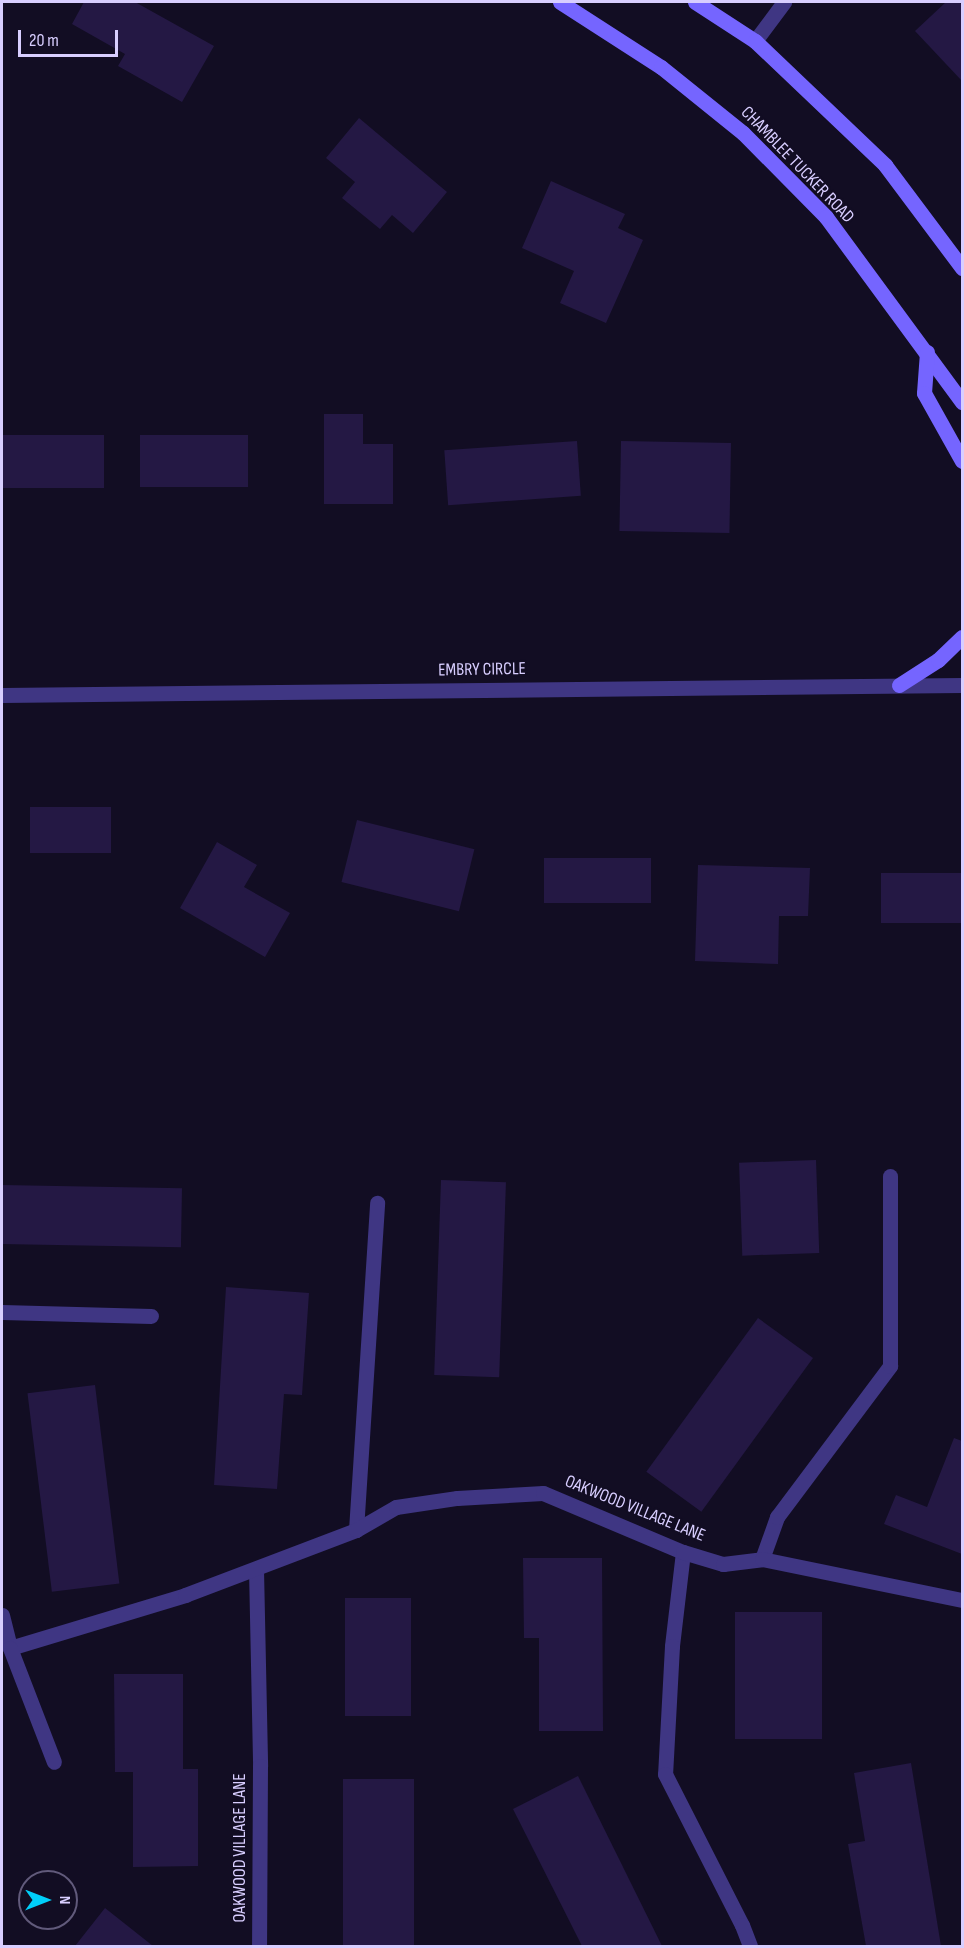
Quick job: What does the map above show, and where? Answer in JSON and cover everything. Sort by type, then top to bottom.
[{"type":"main road","name":"CHAMBLEE TUCKER ROAD","points":[[560,2],[661,67],[743,133],[826,217],[963,402]]},
{"type":"main road","points":[[695,2],[755,41],[885,165],[963,268]]},
{"type":"main road","points":[[927,352],[924,393],[963,461]]},
{"type":"main road","points":[[899,686],[938,660],[963,637]]},
{"type":"street","points":[[755,41],[784,2]]},
{"type":"street","name":"EMBRY CIRCLE","points":[[2,695],[963,685]]},
{"type":"street","points":[[762,1559],[777,1517],[891,1366],[891,1176]]},
{"type":"street","points":[[356,1530],[377,1203]]},
{"type":"street","points":[[2,1312],[151,1316]]},
{"type":"street","name":"OAKWOOD VILLAGE LANE","points":[[10,1648],[185,1595],[356,1530],[396,1507],[457,1498],[543,1493],[683,1552],[723,1564],[762,1559],[963,1600]]},
{"type":"street","points":[[683,1552],[672,1646],[665,1774],[742,1925],[750,1947]]},
{"type":"street","name":"OAKWOOD VILLAGE LANE","points":[[256,1569],[260,1766],[259,1947]]},
{"type":"street","points":[[2,1616],[10,1648],[54,1762]]},
{"type":"building","points":[[84,2],[135,2],[214,46],[182,102],[118,66],[125,54],[72,24]]},
{"type":"building","points":[[946,2],[959,2],[962,5],[962,81],[915,31]]},
{"type":"building","points":[[359,118],[447,192],[413,233],[392,215],[380,229],[342,198],[355,182],[326,158]]},
{"type":"building","points":[[551,181],[625,214],[618,228],[643,240],[606,323],[560,303],[574,271],[522,248]]},
{"type":"building","points":[[324,414],[363,414],[363,444],[393,444],[393,504],[324,504]]},
{"type":"building","points":[[2,435],[104,435],[104,488],[2,488]]},
{"type":"building","points":[[140,435],[248,435],[248,487],[140,487]]},
{"type":"building","points":[[577,441],[581,496],[448,505],[444,450]]},
{"type":"building","points":[[621,441],[731,443],[729,533],[619,531]]},
{"type":"building","points":[[30,807],[111,807],[111,853],[30,853]]},
{"type":"building","points":[[357,820],[474,849],[459,911],[342,882]]},
{"type":"building","points":[[217,842],[257,865],[244,887],[290,913],[265,957],[180,908]]},
{"type":"building","points":[[544,858],[651,858],[651,903],[544,903]]},
{"type":"building","points":[[698,865],[810,868],[808,916],[779,916],[778,964],[695,961]]},
{"type":"building","points":[[881,873],[962,873],[962,923],[881,923]]},
{"type":"building","points":[[816,1160],[819,1253],[742,1256],[739,1163]]},
{"type":"building","points":[[441,1180],[506,1182],[499,1377],[434,1375]]},
{"type":"building","points":[[2,1185],[182,1188],[181,1247],[2,1244]]},
{"type":"building","points":[[226,1287],[309,1293],[302,1395],[284,1394],[277,1489],[214,1485]]},
{"type":"building","points":[[758,1318],[813,1358],[701,1512],[646,1472]]},
{"type":"building","points":[[95,1385],[119,1584],[52,1592],[28,1393]]},
{"type":"building","points":[[954,1438],[962,1441],[962,1554],[884,1524],[896,1495],[927,1507]]},
{"type":"building","points":[[523,1558],[602,1558],[603,1731],[539,1731],[539,1638],[524,1638]]},
{"type":"building","points":[[345,1598],[411,1598],[411,1716],[345,1716]]},
{"type":"building","points":[[735,1612],[822,1612],[822,1739],[735,1739]]},
{"type":"building","points":[[114,1674],[183,1674],[183,1769],[198,1769],[198,1866],[133,1867],[133,1772],[115,1772]]},
{"type":"building","points":[[911,1763],[941,1946],[866,1946],[848,1844],[865,1841],[854,1773]]},
{"type":"building","points":[[578,1776],[662,1946],[582,1946],[513,1809]]},
{"type":"building","points":[[343,1779],[414,1779],[414,1946],[343,1946]]},
{"type":"building","points":[[105,1908],[153,1946],[75,1946]]}]
